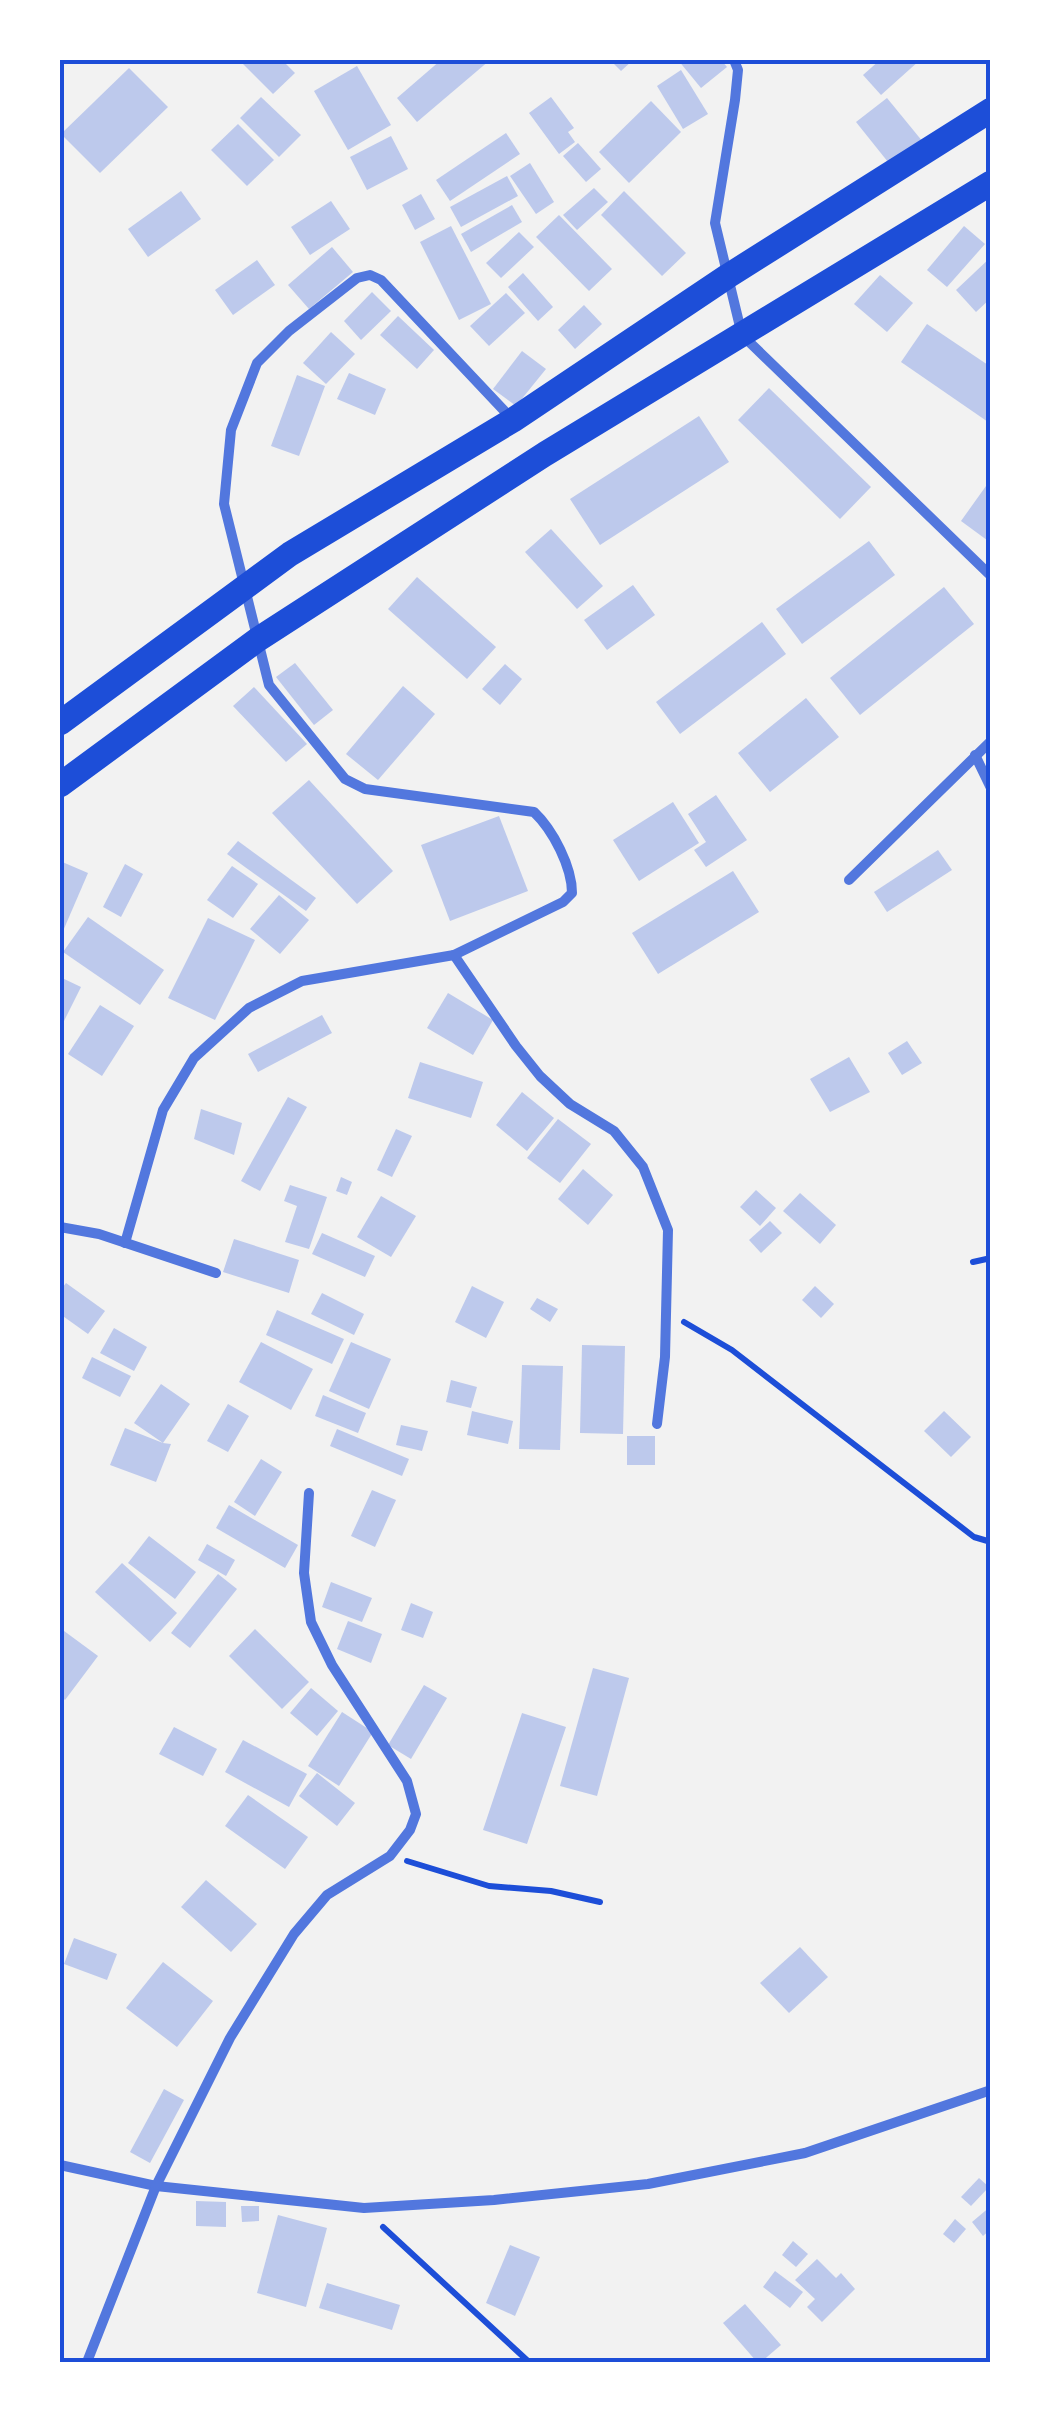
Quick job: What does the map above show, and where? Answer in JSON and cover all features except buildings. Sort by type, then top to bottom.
[{"type":"main road","points":[[60,723],[290,554],[513,420],[728,276],[991,110]]},
{"type":"main road","points":[[60,785],[257,640],[545,454],[991,183]]},
{"type":"street","points":[[734,60],[738,70],[736,100],[716,223],[742,336],[991,576]]},
{"type":"street","points":[[125,1243],[162,1110],[194,1058],[249,1008],[302,981],[454,955],[572,894],[572,881],[546,823],[534,812],[364,789],[345,779],[269,684],[224,504],[232,430],[257,363],[289,331],[357,278],[370,275],[381,280],[513,420]]},
{"type":"street","points":[[849,880],[991,741]]},
{"type":"street","points":[[975,754],[991,788]]},
{"type":"street","points":[[454,955],[540,1076],[570,1104],[614,1130],[643,1167],[668,1230],[666,1357],[657,1424]]},
{"type":"street","points":[[60,1226],[216,1272]]},
{"type":"street","points":[[88,2362],[156,2186],[230,2038],[294,1934],[327,1895],[390,1856],[410,1830],[416,1814],[414,1797],[369,1718],[332,1665],[312,1622],[304,1573],[309,1493]]},
{"type":"street","points":[[60,2165],[156,2186],[364,2208],[494,2200],[648,2184],[805,2152],[991,2090]]},
{"type":"path","points":[[973,1262],[991,1258]]},
{"type":"path","points":[[665,1311],[732,1350],[974,1537],[991,1542]]},
{"type":"path","points":[[390,1856],[489,1886],[551,1890],[600,1902]]},
{"type":"path","points":[[364,2208],[529,2362]]}]
